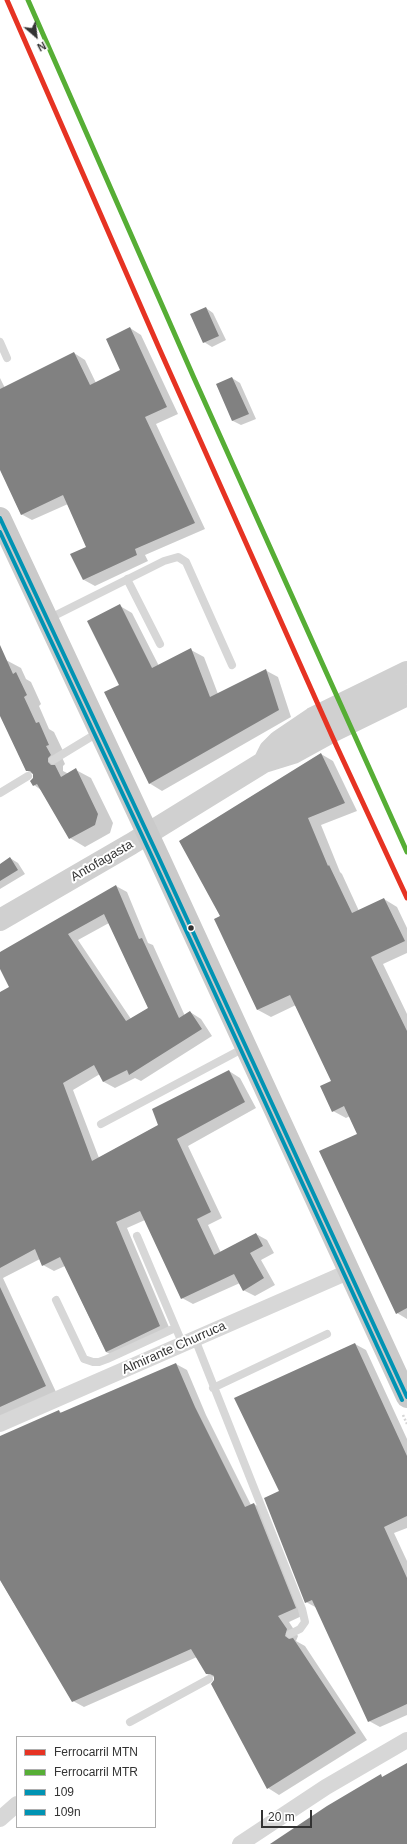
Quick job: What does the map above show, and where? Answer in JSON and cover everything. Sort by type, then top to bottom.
[{"type":"main road","points":[[0,518],[407,1397]]},
{"type":"main road","name":"Antofagasta","points":[[264,762],[275,745],[303,724],[407,672]]},
{"type":"main road","name":"Antofagasta","points":[[0,920],[147,835],[264,762],[293,753],[407,694]]},
{"type":"street","name":"Almirante Churruca","points":[[0,1424],[348,1272]]},
{"type":"street","points":[[240,1844],[326,1787],[407,1740]]},
{"type":"street","points":[[0,1819],[16,1805]]},
{"type":"lane","points":[[0,342],[7,358]]},
{"type":"lane","points":[[47,620],[164,561],[178,557],[186,562],[232,665]]},
{"type":"lane","points":[[127,579],[160,644]]},
{"type":"lane","points":[[53,760],[99,731]]},
{"type":"lane","points":[[0,793],[28,776]]},
{"type":"lane","points":[[101,1124],[245,1047]]},
{"type":"lane","points":[[137,1236],[175,1328],[189,1342],[213,1388],[304,1613],[305,1622],[300,1629],[290,1634]]},
{"type":"lane","points":[[56,1300],[84,1359],[93,1362],[107,1359],[175,1328]]},
{"type":"lane","points":[[213,1388],[327,1334]]},
{"type":"lane","points":[[130,1722],[209,1679]]},
{"type":"building","points":[[206,307],[219,336],[203,343],[190,314]]},
{"type":"building","points":[[130,327],[167,407],[145,417],[195,523],[135,549],[137,555],[83,580],[70,554],[86,547],[63,495],[21,515],[0,470],[0,389],[74,352],[90,385],[120,370],[106,339]]},
{"type":"building","points":[[232,377],[249,414],[232,421],[216,384]]},
{"type":"building","points":[[120,604],[152,668],[191,648],[210,697],[266,669],[279,710],[149,784],[104,692],[119,685],[87,621]]},
{"type":"building","points":[[0,645],[13,674],[16,672],[27,695],[24,697],[36,723],[39,722],[49,745],[46,746],[51,755],[48,758],[48,762],[51,765],[55,765],[61,777],[76,768],[98,814],[95,825],[69,839],[37,784],[33,786],[30,781],[33,778],[33,774],[30,771],[26,771],[0,716]]},
{"type":"building","points":[[321,753],[345,803],[308,818],[328,866],[329,865],[352,913],[384,898],[405,941],[371,957],[407,1031],[407,1308],[396,1314],[319,1151],[357,1134],[344,1106],[332,1112],[320,1086],[331,1081],[290,995],[257,1010],[214,919],[220,916],[179,841]]},
{"type":"building","points":[[10,857],[18,870],[0,881],[0,864]]},
{"type":"building","points":[[116,885],[139,939],[142,938],[179,1018],[190,1011],[202,1029],[129,1075],[127,1070],[103,1082],[94,1065],[63,1083],[92,1161],[158,1125],[152,1109],[229,1070],[245,1102],[177,1139],[211,1212],[197,1219],[214,1255],[256,1233],[263,1246],[250,1253],[264,1278],[243,1291],[234,1274],[181,1299],[140,1211],[116,1222],[160,1326],[106,1352],[60,1257],[42,1266],[35,1249],[0,1268],[0,992],[9,987],[0,969],[0,952]],"holes":[[[104,914],[148,1008],[126,1021],[68,934]]]},
{"type":"building","points":[[0,1287],[46,1386],[0,1407]]},
{"type":"building","points":[[355,1343],[407,1456],[407,1516],[384,1527],[407,1578],[407,1704],[368,1722],[312,1600],[305,1603],[264,1498],[279,1491],[234,1398]]},
{"type":"building","points":[[176,1363],[195,1407],[245,1507],[254,1503],[296,1608],[278,1616],[287,1629],[285,1636],[289,1639],[293,1638],[356,1733],[267,1789],[211,1684],[214,1680],[214,1676],[206,1674],[191,1649],[72,1702],[0,1580],[0,1436],[59,1410],[60,1413]]},
{"type":"building","points":[[407,1763],[407,1844],[270,1844],[327,1806],[381,1774],[382,1777]]},
{"type":"rail line","name":"MTN","points":[[7,0],[159,348],[337,747],[407,898]]},
{"type":"rail line","name":"MTR","points":[[28,0],[194,378],[407,852]]},
{"type":"transit line","name":"109","points":[[0,518],[159,858],[407,1397]]},
{"type":"transit line","name":"109n","points":[[0,532],[154,861],[402,1400]]}]
